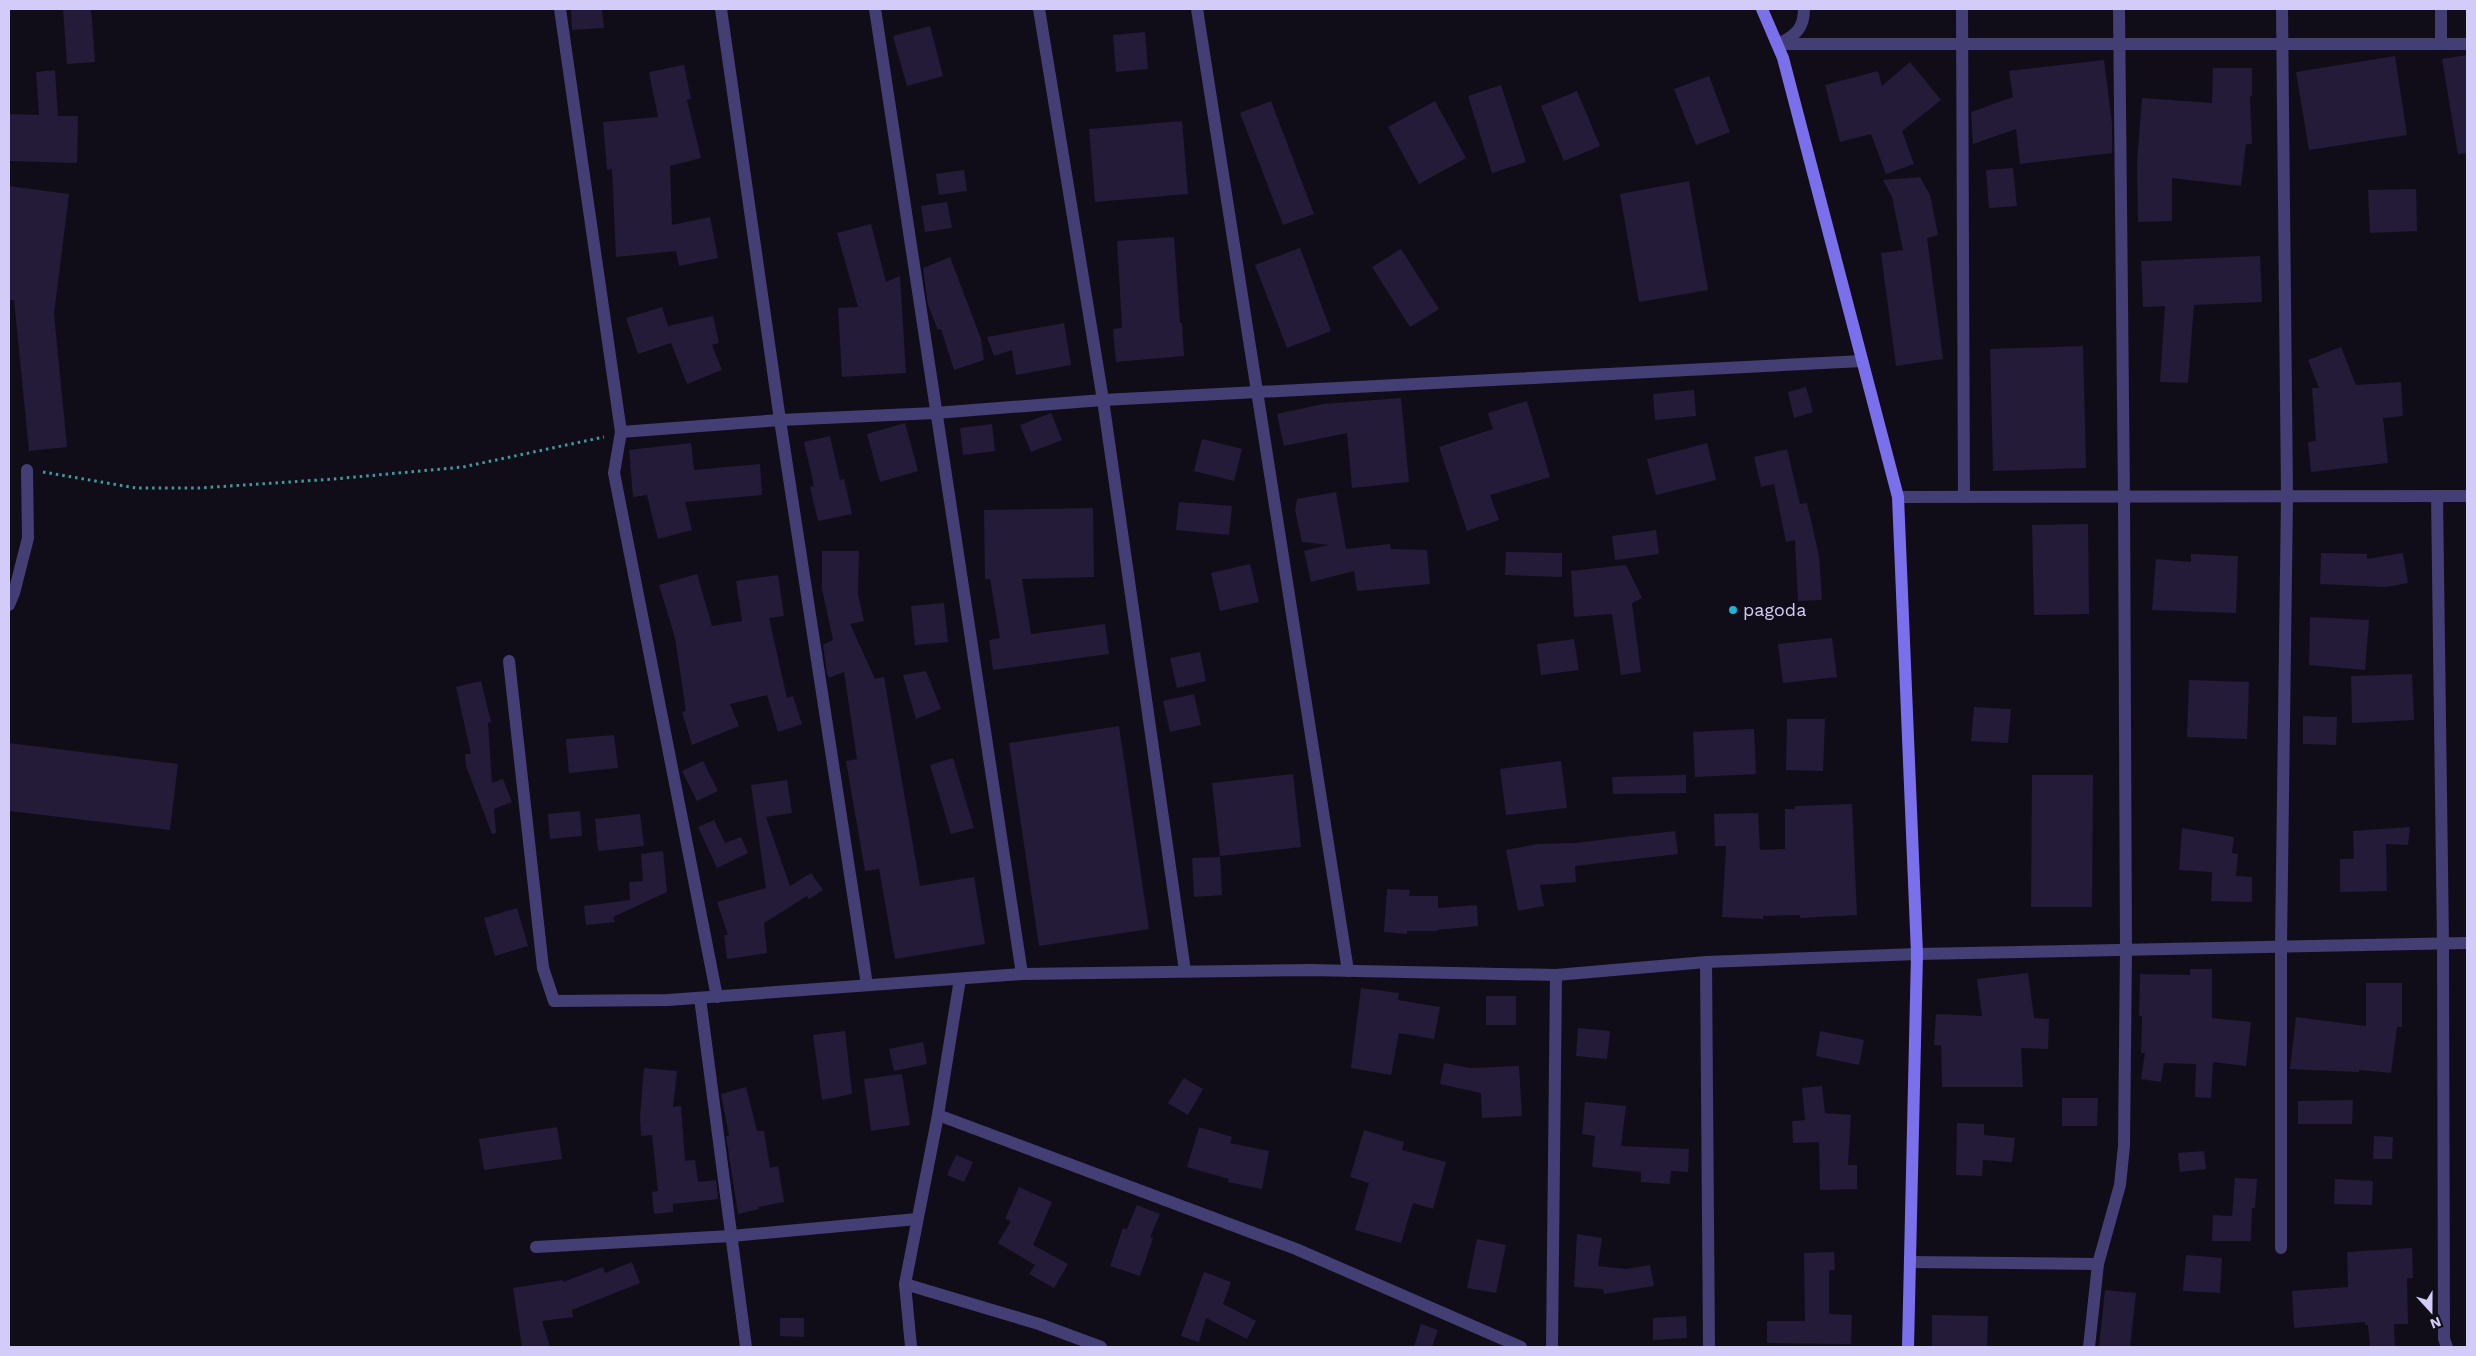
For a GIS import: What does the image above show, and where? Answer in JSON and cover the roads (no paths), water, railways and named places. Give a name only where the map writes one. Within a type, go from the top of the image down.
[{"type":"main road","points":[[1762,9],[1783,58],[1898,497],[1917,954],[1908,1347]]},
{"type":"street","points":[[560,9],[621,432],[617,448],[615,481],[717,997]]},
{"type":"street","points":[[721,9],[780,420],[867,985]]},
{"type":"street","points":[[875,9],[935,413],[1022,974]]},
{"type":"street","points":[[1038,9],[1103,400],[1186,971]]},
{"type":"street","points":[[1197,9],[1348,971]]},
{"type":"street","points":[[1777,44],[1797,34],[1804,20],[1804,9]]},
{"type":"street","points":[[1962,9],[1964,497]]},
{"type":"street","points":[[2089,1347],[2098,1264],[2120,1185],[2124,1146],[2126,950],[2119,9]]},
{"type":"street","points":[[2281,1248],[2281,947],[2287,496],[2282,9]]},
{"type":"street","points":[[2441,9],[2441,44]]},
{"type":"street","points":[[1777,44],[2467,44]]},
{"type":"street","points":[[621,432],[780,420],[935,413],[1103,400],[1862,361]]},
{"type":"street","points":[[9,605],[14,593],[28,538],[27,470]]},
{"type":"street","points":[[2436,496],[2443,943],[2444,1339],[2447,1347]]},
{"type":"street","points":[[1898,497],[2467,496]]},
{"type":"street","points":[[509,660],[543,968],[554,1001],[668,1000],[1022,974],[1348,971],[1556,975],[1706,962],[1917,954],[2467,943]]},
{"type":"street","points":[[1706,962],[1709,1347]]},
{"type":"street","points":[[1552,1347],[1556,975]]},
{"type":"street","points":[[910,1347],[905,1284],[938,1115],[960,978]]},
{"type":"street","points":[[700,998],[746,1347]]},
{"type":"street","points":[[938,1115],[1296,1250],[1521,1347]]},
{"type":"street","points":[[536,1247],[731,1236],[918,1220]]},
{"type":"street","points":[[1910,1262],[2098,1264]]},
{"type":"street","points":[[905,1284],[1039,1324],[1101,1347]]},
{"type":"place","name":"pagoda","points":[[1733,610]]}]
